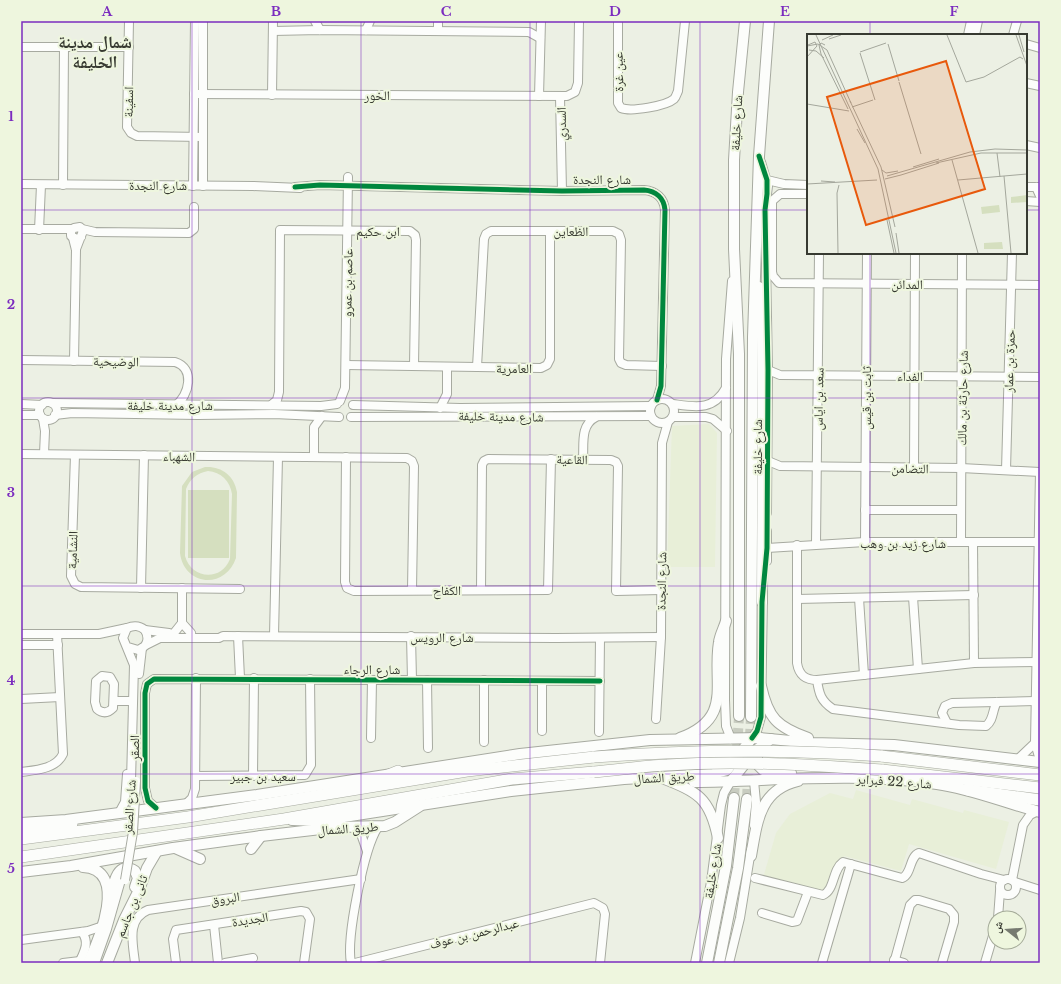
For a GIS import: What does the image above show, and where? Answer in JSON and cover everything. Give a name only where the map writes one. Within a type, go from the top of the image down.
[{"type":"highway","name":"شارع 22 فبراير","points":[[288,800],[467,771],[594,757],[720,750],[813,751],[881,756],[1040,775]]},
{"type":"highway","name":"شارع 22 فبراير","points":[[594,772],[667,765],[720,763],[804,764],[882,770],[1040,788]]},
{"type":"highway","points":[[21,839],[127,825],[288,800],[307,793],[385,778],[398,772]]},
{"type":"highway","name":"طريق الشمال","points":[[21,857],[284,819],[512,779],[594,772]]},
{"type":"highway","points":[[968,790],[1040,800]]},
{"type":"highway","points":[[21,830],[115,820],[127,825]]},
{"type":"main road","name":"شارع خليفة","points":[[738,716],[739,354],[734,249],[734,160],[738,92],[745,21]]},
{"type":"main road","name":"شارع خليفة","points":[[751,717],[751,414],[759,156],[769,21]]},
{"type":"main road","points":[[756,266],[762,301],[763,345],[762,602]]},
{"type":"main road","points":[[675,740],[698,729],[714,712],[717,701],[719,642],[726,621]]},
{"type":"main road","points":[[761,686],[769,712],[778,724],[791,732],[825,742]]},
{"type":"main road","points":[[21,823],[119,813],[257,795],[398,772],[579,746],[675,740],[752,738],[812,743]]},
{"type":"main road","name":"طريق الشمال","points":[[21,872],[71,866],[157,850],[261,836],[338,827],[378,827],[395,822],[421,805],[511,792],[658,777],[713,774],[727,770],[742,759],[752,738]]},
{"type":"main road","points":[[714,739],[727,747],[767,779]]},
{"type":"main road","points":[[713,774],[718,766],[720,755],[714,739]]},
{"type":"main road","points":[[731,739],[754,781]]},
{"type":"main road","points":[[731,781],[742,759],[771,739]]},
{"type":"main road","points":[[812,777],[763,770],[758,766],[756,760],[757,754],[764,748],[825,742],[894,745],[1040,761]]},
{"type":"main road","points":[[658,777],[695,793],[707,805],[714,822],[718,838]]},
{"type":"main road","name":"شارع 22 فبراير","points":[[672,782],[754,781],[812,777],[901,780],[968,790],[1039,811]]},
{"type":"main road","points":[[751,856],[760,814],[767,800],[773,793],[786,785],[795,782],[826,777]]},
{"type":"main road","name":"شارع خليفة","points":[[707,963],[726,866],[734,798]]},
{"type":"main road","name":"شارع خليفة","points":[[719,963],[738,868],[747,799]]},
{"type":"main road","points":[[284,819],[318,821],[421,805]]},
{"type":"main road","points":[[305,821],[317,826],[338,827]]},
{"type":"main road","points":[[251,849],[261,836]]},
{"type":"main road","points":[[173,848],[200,859]]},
{"type":"main road","name":"ثانى بن جاسم","points":[[107,963],[124,920],[139,890],[146,868],[157,850]]},
{"type":"main road","name":"ثانى بن جاسم","points":[[71,866],[90,867],[102,874],[105,883],[108,906],[103,926],[82,962]]},
{"type":"main road","points":[[108,906],[118,872],[126,867],[135,871],[138,878],[124,920]]},
{"type":"street","name":"اسفينة","points":[[129,21],[127,127],[131,133],[136,136],[203,137]]},
{"type":"street","points":[[193,186],[195,21]]},
{"type":"street","points":[[203,21],[203,186]]},
{"type":"street","points":[[272,95],[273,21]]},
{"type":"street","points":[[315,21],[320,30]]},
{"type":"street","points":[[366,30],[370,21]]},
{"type":"street","points":[[438,21],[438,31]]},
{"type":"street","name":"السدري","points":[[562,190],[560,96],[571,95],[577,88],[580,21]]},
{"type":"street","name":"عين غرة","points":[[618,21],[618,103],[621,108],[631,110],[668,103],[674,98],[678,91],[685,21]]},
{"type":"street","points":[[968,34],[971,21]]},
{"type":"street","points":[[976,34],[978,21]]},
{"type":"street","points":[[529,32],[541,22]]},
{"type":"street","points":[[539,96],[541,22]]},
{"type":"street","points":[[1013,34],[1017,23]]},
{"type":"street","points":[[1017,23],[1017,34]]},
{"type":"street","points":[[273,31],[366,30],[529,32],[540,38]]},
{"type":"street","points":[[1027,44],[1039,48]]},
{"type":"street","points":[[63,185],[64,46]]},
{"type":"street","points":[[21,48],[64,46],[128,47]]},
{"type":"street","points":[[1027,47],[1039,48]]},
{"type":"street","points":[[1027,82],[1040,86]]},
{"type":"street","name":"الخور","points":[[194,94],[560,96]]},
{"type":"street","points":[[1027,145],[1040,148]]},
{"type":"street","name":"شارع خليفة","points":[[752,738],[757,731],[761,717],[762,602],[767,548],[768,474],[765,210],[768,194],[767,180],[759,156]]},
{"type":"street","name":"عاصم بن عمرو","points":[[339,402],[345,388],[346,365],[348,177]]},
{"type":"street","points":[[767,180],[784,184],[807,185]]},
{"type":"street","name":"شارع النجدة","points":[[21,184],[295,187],[308,185],[336,187],[644,190],[656,193],[662,200],[666,210],[661,386],[654,403]]},
{"type":"street","points":[[768,194],[784,184]]},
{"type":"street","points":[[40,230],[41,185]]},
{"type":"street","points":[[1027,187],[1038,187],[1040,196]]},
{"type":"street","name":"المدائن","points":[[807,194],[780,194],[772,201],[772,272],[776,280],[783,284],[1040,285]]},
{"type":"street","points":[[1027,201],[1040,202]]},
{"type":"street","points":[[21,229],[60,230],[77,234],[95,232],[189,233],[194,229],[194,206]]},
{"type":"street","name":"ابن حكيم","points":[[279,392],[280,230],[410,231],[415,235],[414,366]]},
{"type":"street","name":"الظعاين","points":[[477,367],[484,239],[486,234],[491,231],[613,231],[618,234],[621,240],[619,359],[621,363],[626,366],[662,366]]},
{"type":"street","name":"العامرية","points":[[346,365],[541,368],[547,365],[550,358],[550,231]]},
{"type":"street","points":[[74,361],[77,234]]},
{"type":"street","name":"شارع خليفة","points":[[731,739],[727,729],[725,717],[727,432],[726,359],[734,249]]},
{"type":"street","name":"سعد بن اياس","points":[[816,544],[819,375],[819,254]]},
{"type":"street","name":"ثابت بن قيس","points":[[865,542],[867,254]]},
{"type":"street","points":[[914,468],[915,254]]},
{"type":"street","name":"شارع حارثة بن مالك","points":[[961,542],[962,254]]},
{"type":"street","name":"حمزة بن عمار","points":[[1006,470],[1012,254]]},
{"type":"street","name":"الوضيحية","points":[[21,360],[174,362],[183,365],[187,371],[187,390]]},
{"type":"street","points":[[440,408],[447,394],[446,367]]},
{"type":"street","name":"الفداء","points":[[768,370],[780,375],[1040,377]]},
{"type":"street","points":[[768,384],[780,375]]},
{"type":"street","name":"شارع النجدة","points":[[661,386],[670,402]]},
{"type":"street","points":[[726,387],[718,401],[708,406],[670,402],[654,403],[651,416],[657,422],[671,419],[706,417],[713,419],[727,432]]},
{"type":"street","name":"عاصم بن عمرو","points":[[345,388],[352,403]]},
{"type":"street","points":[[176,406],[181,402],[187,390],[198,406]]},
{"type":"street","points":[[271,405],[277,400],[279,392]]},
{"type":"street","points":[[279,392],[284,402],[289,405]]},
{"type":"street","points":[[447,394],[454,404],[460,408]]},
{"type":"street","points":[[345,400],[352,403],[354,411],[351,417],[346,419],[339,417],[335,411],[339,402],[345,400]]},
{"type":"street","points":[[44,454],[45,431],[39,409],[46,402],[52,403],[56,410],[45,431]]},
{"type":"street","name":"شارع مدينة خليفة","points":[[52,403],[176,406],[321,406],[339,402]]},
{"type":"street","points":[[670,402],[675,412],[671,419]]},
{"type":"street","name":"شارع مدينة خليفة","points":[[352,403],[460,408],[654,403]]},
{"type":"street","points":[[21,404],[42,405]]},
{"type":"street","name":"شارع مدينة خليفة","points":[[54,416],[72,413],[339,417]]},
{"type":"street","points":[[21,414],[41,417],[49,420],[54,416]]},
{"type":"street","name":"شارع مدينة خليفة","points":[[351,417],[435,415],[573,417],[651,416]]},
{"type":"street","points":[[305,416],[314,432]]},
{"type":"street","points":[[314,457],[314,432],[316,423],[322,416]]},
{"type":"street","points":[[573,417],[578,419],[585,429]]},
{"type":"street","points":[[584,459],[585,429],[591,420],[596,417]]},
{"type":"street","name":"شارع النجدة","points":[[662,443],[671,419]]},
{"type":"street","name":"شارع النجدة","points":[[656,719],[660,637],[662,443],[657,422]]},
{"type":"street","name":"الشهباء","points":[[21,454],[408,458],[412,460],[414,466],[412,590]]},
{"type":"street","name":"النشامية","points":[[75,455],[71,576],[75,584],[81,587],[240,589]]},
{"type":"street","points":[[141,588],[144,455]]},
{"type":"street","points":[[274,636],[278,457]]},
{"type":"street","name":"الكفاح","points":[[346,457],[345,582],[347,588],[354,591],[548,590],[551,459]]},
{"type":"street","name":"القاعية","points":[[481,590],[482,465],[484,461],[488,459],[584,459],[611,460],[616,462],[618,466],[616,591],[661,590]]},
{"type":"street","name":"التضامن","points":[[768,461],[780,466],[961,468],[1040,472]]},
{"type":"street","points":[[768,474],[773,469],[780,466]]},
{"type":"street","points":[[1040,472],[1038,633],[1035,701],[1038,727],[1035,744],[1040,761]]},
{"type":"street","points":[[865,510],[961,510]]},
{"type":"street","name":"شارع زيد بن وهب","points":[[767,548],[865,542],[973,542],[1039,539]]},
{"type":"street","points":[[973,542],[974,664]]},
{"type":"street","points":[[797,545],[797,663],[798,670],[804,677],[810,680],[974,664],[1036,662]]},
{"type":"street","points":[[174,633],[182,623],[182,588]]},
{"type":"street","points":[[797,599],[974,595]]},
{"type":"street","points":[[914,597],[918,669]]},
{"type":"street","points":[[859,598],[864,675]]},
{"type":"street","points":[[182,623],[191,633]]},
{"type":"street","points":[[21,634],[99,634],[136,626],[145,630],[161,633],[220,633],[222,636]]},
{"type":"street","points":[[126,645],[124,633],[127,628]]},
{"type":"street","points":[[144,646],[148,640],[145,630]]},
{"type":"street","points":[[21,772],[52,766],[59,761],[63,754],[57,634]]},
{"type":"street","points":[[99,634],[126,645],[132,650],[160,638],[219,638],[222,636]]},
{"type":"street","name":"شارع الرويس","points":[[222,636],[660,637]]},
{"type":"street","points":[[238,636],[240,678]]},
{"type":"street","points":[[411,636],[412,680]]},
{"type":"street","points":[[599,732],[600,638]]},
{"type":"street","points":[[21,645],[58,645]]},
{"type":"street","name":"شارع الصقر","points":[[100,963],[112,930],[133,832],[134,665],[126,645]]},
{"type":"street","name":"شارع الصقر","points":[[134,781],[139,665],[144,646]]},
{"type":"street","name":"الصقر","points":[[119,813],[124,806],[127,794],[129,676],[134,665]]},
{"type":"street","points":[[186,804],[192,798],[196,778],[196,678]]},
{"type":"street","name":"شارع الرجاء","points":[[147,684],[154,679],[196,678],[600,681]]},
{"type":"street","points":[[253,776],[254,678]]},
{"type":"street","name":"سعيد بن جبير","points":[[196,778],[302,776],[308,772],[311,765],[310,679]]},
{"type":"street","points":[[371,738],[372,680]]},
{"type":"street","points":[[427,680],[428,748]]},
{"type":"street","points":[[484,680],[484,742]]},
{"type":"street","points":[[817,680],[821,698],[825,704],[833,709],[947,724],[979,727],[986,726],[992,721],[997,702]]},
{"type":"street","points":[[542,681],[542,731]]},
{"type":"street","name":"الصقر","points":[[145,796],[145,707],[147,684]]},
{"type":"street","points":[[21,699],[60,697]]},
{"type":"street","points":[[114,701],[129,700]]},
{"type":"street","points":[[947,724],[942,713],[949,704],[1035,701]]},
{"type":"street","points":[[1018,759],[1035,744]]},
{"type":"street","name":"شارع خليفة","points":[[695,963],[708,902],[718,838],[722,797],[731,781]]},
{"type":"street","points":[[729,963],[740,918],[751,856],[756,802],[754,781]]},
{"type":"street","points":[[127,794],[129,798],[138,801],[145,796],[156,808]]},
{"type":"street","points":[[1002,910],[1016,890],[1010,881],[1024,821],[1030,814],[1039,811]]},
{"type":"street","points":[[352,827],[362,834],[368,851]]},
{"type":"street","points":[[351,963],[350,944],[362,879],[368,851],[378,827]]},
{"type":"street","points":[[755,878],[823,895],[826,893],[839,865],[843,862],[902,878],[907,875],[914,856],[919,853],[981,874],[1010,881],[1037,890]]},
{"type":"street","points":[[822,963],[851,864]]},
{"type":"street","points":[[981,874],[1005,895],[1037,890]]},
{"type":"street","name":"البروق","points":[[134,963],[133,926],[138,916],[148,910],[362,879]]},
{"type":"street","name":"شارع الصقر","points":[[95,963],[123,880]]},
{"type":"street","points":[[999,910],[1001,883],[1010,881]]},
{"type":"street","points":[[762,913],[792,922],[797,921],[808,892]]},
{"type":"street","points":[[904,963],[894,962],[910,905],[916,900],[949,909],[954,915],[954,922],[942,963]]},
{"type":"street","name":"عبدالرحمن بن عوف","points":[[355,963],[594,903],[603,908],[605,914],[600,963]]},
{"type":"street","name":"الجديدة","points":[[176,963],[173,939],[176,930],[306,912],[310,919],[304,963]]},
{"type":"street","points":[[214,925],[218,963]]},
{"type":"street","points":[[21,940],[82,932],[103,926]]},
{"type":"street","points":[[63,963],[82,962],[87,939],[82,932]]},
{"type":"street","points":[[985,963],[989,950]]},
{"type":"street","points":[[225,963],[254,958]]},
{"type":"shaded area","points":[[709,424],[717,433],[715,567],[667,567],[672,426]]},
{"type":"shaded area","points":[[205,467],[221,470],[230,476],[237,492],[236,558],[231,568],[223,575],[215,579],[205,580],[197,578],[189,572],[183,564],[180,553],[182,486],[192,472]],"holes":[[[208,471],[221,475],[227,481],[232,494],[230,559],[226,566],[220,571],[206,575],[193,569],[188,564],[185,556],[186,489],[192,479],[197,475]]]},
{"type":"shaded area","points":[[188,490],[229,490],[229,558],[188,558]]},
{"type":"shaded area","points":[[856,790],[910,805],[912,799],[963,813],[964,810],[1009,822],[996,869],[909,844],[901,871],[844,856],[831,897],[763,878],[776,833],[790,814],[830,793],[853,799]]},
{"type":"tunnel","points":[[734,798],[739,716]]},
{"type":"tunnel","points":[[747,799],[751,717]]},
{"type":"cycle path","points":[[752,738],[757,731],[761,717],[762,602],[767,548],[768,370],[765,210],[767,180],[759,156]]},
{"type":"cycle path","points":[[295,187],[320,185],[562,191],[644,190],[656,194],[663,202],[665,210],[661,386],[657,400]]},
{"type":"cycle path","points":[[156,808],[148,801],[145,788],[145,693],[147,684],[154,679],[600,681]]},
{"type":"district","name":"شمال مدينة الخليفة","points":[[95,52]]}]
